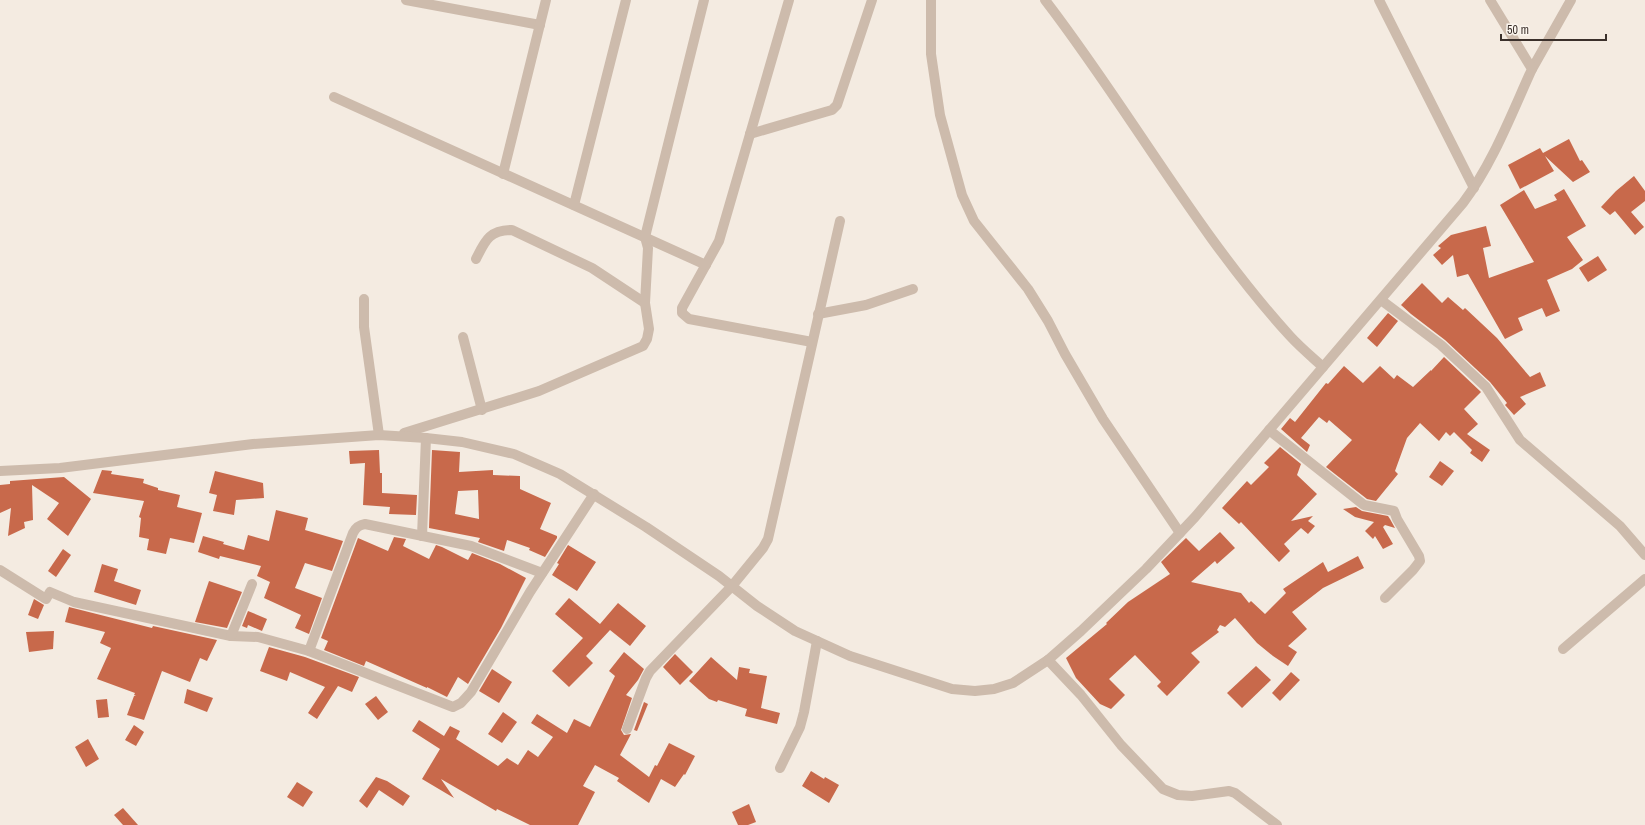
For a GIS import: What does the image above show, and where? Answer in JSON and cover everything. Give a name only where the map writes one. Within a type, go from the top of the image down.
[{"type":"street","points":[[406,0],[540,25]]},
{"type":"street","points":[[503,174],[546,0]]},
{"type":"street","points":[[574,205],[626,0]]},
{"type":"street","points":[[396,436],[539,391],[643,346],[647,339],[649,329],[644,303],[648,248],[645,237],[704,0]]},
{"type":"street","points":[[789,0],[719,242],[682,308],[682,313],[689,319],[812,342]]},
{"type":"street","points":[[750,134],[832,110],[838,105],[872,0]]},
{"type":"street","points":[[931,0],[931,54],[940,115],[962,195],[974,221],[1028,289],[1048,320],[1065,354],[1102,419],[1180,533]]},
{"type":"street","points":[[1044,0],[1080,46],[1234,270],[1290,337],[1323,367]]},
{"type":"street","points":[[1379,0],[1474,188]]},
{"type":"street","points":[[1490,0],[1532,69]]},
{"type":"street","points":[[0,471],[60,468],[253,444],[379,435],[462,442],[514,454],[560,474],[594,494],[719,576],[757,606],[795,631],[850,656],[952,690],[994,689],[1013,683],[1048,660],[1081,631],[1146,569],[1180,533],[1381,300],[1474,188],[1485,172],[1532,69],[1571,0]]},
{"type":"street","points":[[334,97],[706,265]]},
{"type":"street","points":[[627,729],[646,678],[650,672],[732,586],[763,548],[771,530],[818,314],[840,221]]},
{"type":"street","points":[[476,259],[486,240],[494,232],[512,230],[592,268],[644,303]]},
{"type":"street","points":[[818,314],[866,305],[913,289]]},
{"type":"street","points":[[364,299],[364,327],[379,435]]},
{"type":"street","points":[[1381,300],[1441,344],[1486,387],[1520,440],[1620,526],[1645,555]]},
{"type":"street","points":[[463,337],[482,410]]},
{"type":"street","points":[[1269,430],[1364,505],[1394,511],[1397,519],[1419,556],[1420,561],[1385,598]]},
{"type":"street","points":[[422,536],[426,438]]},
{"type":"street","points":[[0,570],[46,599],[50,592],[74,602],[231,636],[258,637],[309,651],[453,707],[461,703],[471,692],[542,573],[594,494]]},
{"type":"street","points":[[309,651],[356,528],[365,524],[471,546],[542,573]]},
{"type":"street","points":[[1563,649],[1645,579]]},
{"type":"street","points":[[231,636],[252,584]]},
{"type":"street","points":[[780,768],[800,727],[817,641]]},
{"type":"street","points":[[1048,660],[1081,695],[1121,745],[1164,789],[1178,795],[1192,796],[1229,791],[1235,793],[1277,825]]},
{"type":"building","points":[[1569,139],[1580,161],[1582,160],[1590,172],[1573,182],[1545,156],[1554,171],[1520,189],[1508,165],[1540,148],[1543,153]]},
{"type":"building","points":[[1634,176],[1645,191],[1645,201],[1631,212],[1644,227],[1635,235],[1615,211],[1610,215],[1601,207],[1616,191]]},
{"type":"building","points":[[1564,189],[1586,226],[1567,237],[1583,260],[1572,269],[1547,280],[1560,311],[1546,317],[1542,308],[1518,318],[1523,330],[1505,339],[1468,274],[1457,277],[1453,255],[1442,265],[1433,255],[1441,248],[1438,246],[1451,235],[1486,226],[1491,246],[1483,248],[1489,278],[1534,262],[1500,205],[1524,190],[1535,209],[1557,200],[1554,195]]},
{"type":"building","points":[[1598,256],[1607,270],[1588,282],[1579,268]]},
{"type":"building","points":[[1422,283],[1442,303],[1448,297],[1463,310],[1465,308],[1497,338],[1530,377],[1540,372],[1546,386],[1520,397],[1526,404],[1514,415],[1505,405],[1507,403],[1490,382],[1445,340],[1401,305]]},
{"type":"building","points":[[1388,313],[1398,321],[1377,347],[1367,338]]},
{"type":"building","points":[[1444,357],[1481,392],[1464,409],[1478,424],[1467,434],[1490,450],[1482,462],[1470,453],[1472,450],[1454,432],[1450,436],[1446,432],[1439,441],[1420,423],[1407,438],[1395,471],[1398,474],[1376,501],[1367,499],[1326,467],[1352,440],[1329,420],[1327,423],[1319,417],[1301,438],[1310,445],[1307,452],[1281,429],[1290,418],[1295,422],[1326,383],[1328,384],[1344,366],[1363,383],[1380,366],[1394,379],[1397,375],[1413,387]]},
{"type":"building","points":[[1280,447],[1301,464],[1297,475],[1317,494],[1291,521],[1313,516],[1308,521],[1315,526],[1308,534],[1301,528],[1284,544],[1290,551],[1279,562],[1241,522],[1239,524],[1222,508],[1247,481],[1251,485],[1269,467],[1264,463]]},
{"type":"building","points":[[379,450],[380,473],[382,473],[382,493],[417,495],[416,515],[389,514],[390,507],[363,505],[365,463],[350,464],[349,451]]},
{"type":"building","points":[[432,450],[460,452],[459,472],[493,470],[493,475],[520,476],[520,489],[551,503],[540,529],[557,536],[557,538],[545,557],[529,550],[530,548],[507,540],[504,551],[478,542],[480,538],[429,528]],"holes":[[[478,490],[479,519],[455,514],[458,491]]]},
{"type":"building","points":[[1440,461],[1454,471],[1442,486],[1429,477]]},
{"type":"building","points":[[102,470],[112,471],[111,474],[144,479],[143,483],[158,488],[158,490],[180,495],[177,507],[202,513],[194,543],[170,538],[166,554],[147,550],[149,539],[139,537],[141,518],[139,517],[144,501],[93,493]]},
{"type":"building","points":[[215,471],[263,483],[264,498],[236,500],[234,515],[213,511],[217,495],[209,493]]},
{"type":"building","points":[[64,477],[91,499],[68,536],[47,519],[59,503],[32,485],[33,520],[24,522],[25,528],[8,536],[11,508],[0,513],[0,485],[10,484],[10,481]]},
{"type":"building","points":[[1356,507],[1362,511],[1388,516],[1395,528],[1385,525],[1383,527],[1393,544],[1383,549],[1375,536],[1373,539],[1365,531],[1374,522],[1355,517],[1343,509]]},
{"type":"building","points":[[276,510],[308,518],[305,530],[343,541],[332,571],[305,563],[295,588],[322,598],[309,634],[295,628],[301,615],[264,598],[270,582],[257,576],[261,566],[220,556],[219,559],[198,552],[203,536],[244,550],[248,535],[269,541]]},
{"type":"building","points":[[1220,532],[1235,548],[1217,564],[1215,561],[1191,582],[1241,593],[1249,603],[1251,601],[1265,614],[1286,593],[1283,589],[1323,562],[1328,572],[1358,556],[1364,568],[1323,588],[1292,612],[1307,629],[1288,646],[1297,652],[1288,666],[1257,643],[1235,618],[1225,627],[1220,625],[1217,630],[1219,632],[1191,653],[1200,662],[1167,696],[1157,686],[1161,682],[1135,655],[1109,679],[1125,695],[1111,709],[1100,704],[1076,678],[1066,658],[1107,624],[1106,623],[1128,602],[1170,574],[1161,562],[1186,538],[1199,551]]},
{"type":"building","points":[[394,537],[406,539],[403,546],[429,559],[436,545],[468,560],[472,553],[500,564],[526,578],[501,628],[468,684],[458,677],[447,697],[366,661],[364,666],[324,650],[328,641],[321,638],[358,538],[388,551]]},
{"type":"building","points":[[568,545],[596,562],[577,591],[552,575],[559,564],[557,563]]},
{"type":"building","points":[[63,549],[71,555],[56,577],[48,571]]},
{"type":"building","points":[[102,564],[118,569],[114,581],[141,590],[136,605],[94,592]]},
{"type":"building","points":[[209,581],[242,592],[227,628],[195,622]]},
{"type":"building","points":[[569,598],[600,624],[618,603],[646,626],[630,646],[610,630],[586,656],[593,663],[569,687],[552,671],[583,638],[555,614]]},
{"type":"building","points":[[34,599],[44,605],[38,619],[28,615]]},
{"type":"building","points":[[69,607],[152,628],[153,626],[217,640],[207,661],[200,658],[190,682],[162,671],[144,720],[127,715],[134,696],[136,696],[134,695],[135,693],[97,679],[111,648],[100,643],[105,632],[65,622]]},
{"type":"building","points":[[248,611],[267,619],[262,631],[248,625],[247,628],[242,626]]},
{"type":"building","points":[[54,631],[53,649],[29,652],[26,632]]},
{"type":"building","points":[[269,647],[305,657],[359,677],[352,692],[338,686],[317,719],[308,713],[325,687],[290,672],[287,681],[260,671]]},
{"type":"building","points":[[624,652],[644,669],[638,680],[626,695],[632,698],[621,730],[624,735],[631,734],[620,755],[649,777],[655,765],[657,766],[669,743],[695,756],[685,775],[684,774],[675,787],[661,779],[649,803],[617,781],[619,778],[595,765],[583,786],[595,792],[578,825],[530,825],[497,809],[496,811],[441,779],[454,798],[422,779],[440,749],[412,731],[419,720],[444,736],[450,726],[460,731],[456,739],[498,766],[507,758],[518,765],[528,750],[538,757],[553,737],[531,723],[537,714],[567,733],[574,719],[590,727],[615,676],[609,671]]},
{"type":"building","points":[[675,654],[693,672],[680,685],[663,667]]},
{"type":"building","points":[[711,657],[737,680],[739,667],[750,669],[749,673],[767,676],[761,708],[780,713],[777,724],[745,716],[747,709],[718,700],[717,702],[709,699],[689,681]]},
{"type":"building","points":[[1256,666],[1271,680],[1242,708],[1227,693]]},
{"type":"building","points":[[492,669],[512,682],[499,703],[479,691]]},
{"type":"building","points":[[1291,672],[1300,680],[1280,701],[1272,693]]},
{"type":"building","points":[[187,689],[213,698],[207,712],[184,703]]},
{"type":"building","points":[[376,696],[388,712],[378,720],[365,704]]},
{"type":"building","points":[[107,699],[109,717],[98,718],[96,700]]},
{"type":"building","points":[[644,702],[648,704],[637,731],[634,730]]},
{"type":"building","points":[[503,712],[517,722],[502,743],[488,734]]},
{"type":"building","points":[[134,725],[144,732],[136,746],[125,740]]},
{"type":"building","points":[[88,739],[99,759],[86,767],[75,747]]},
{"type":"building","points":[[811,771],[824,779],[825,777],[839,785],[829,803],[802,786]]},
{"type":"building","points":[[376,777],[387,781],[410,796],[403,806],[379,790],[367,808],[359,801]]},
{"type":"building","points":[[297,782],[313,792],[303,807],[287,797]]},
{"type":"building","points":[[749,804],[756,822],[748,825],[738,825],[732,812]]},
{"type":"building","points":[[123,808],[138,825],[123,825],[114,815]]}]
